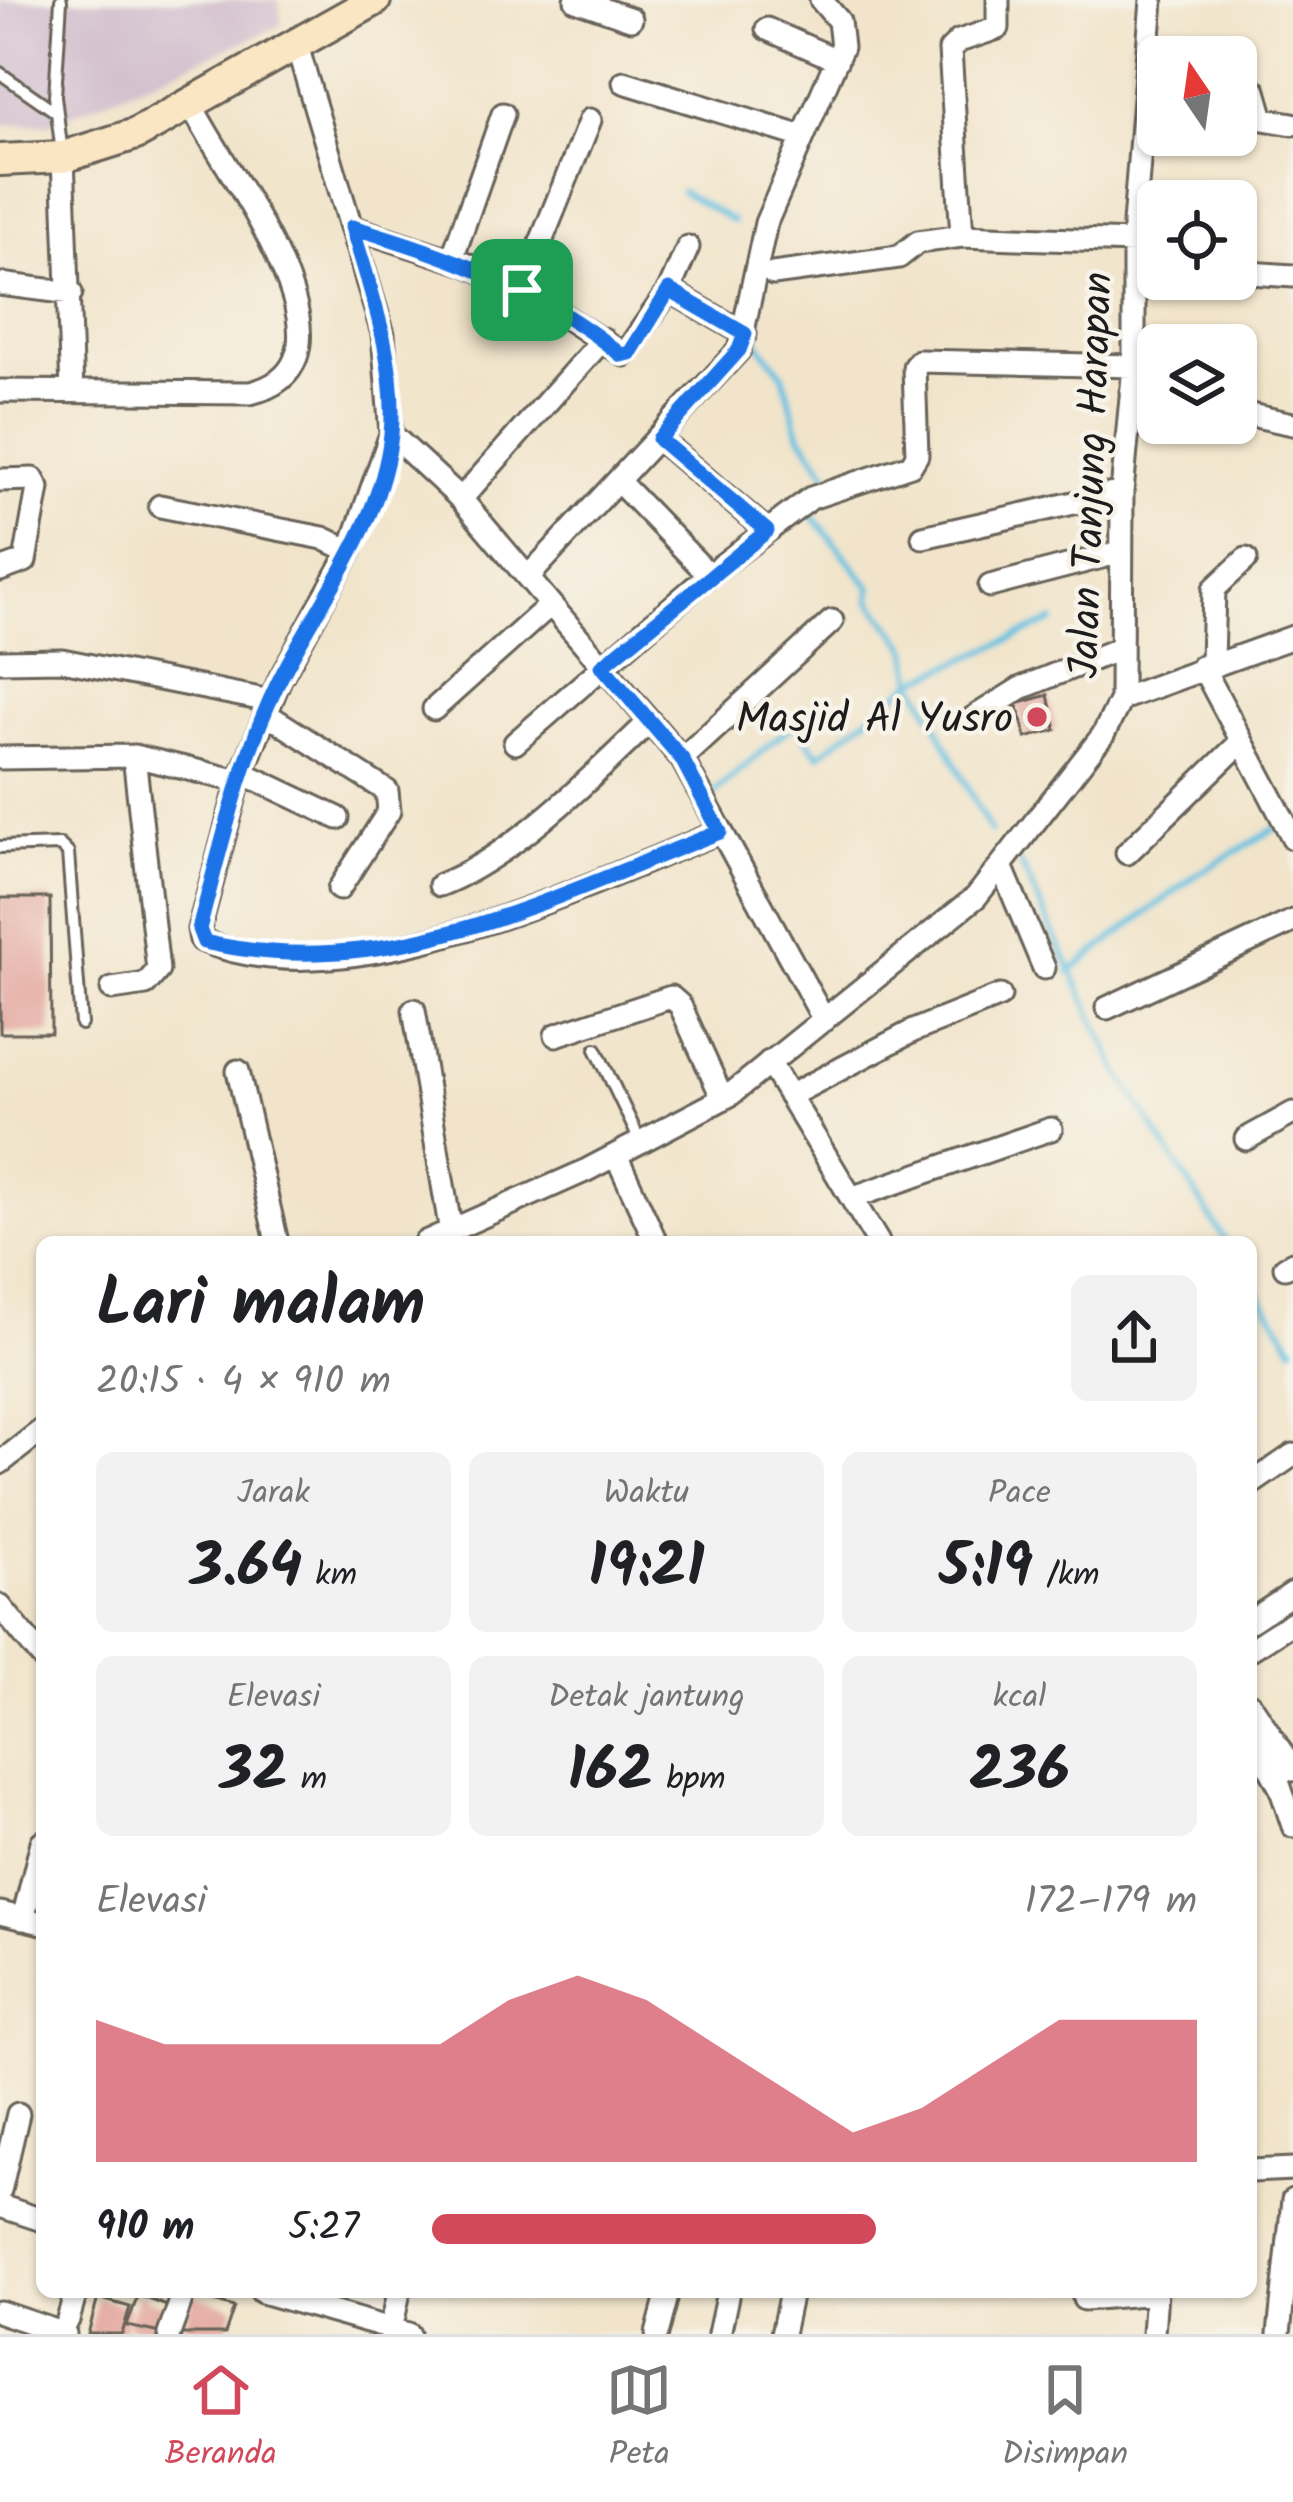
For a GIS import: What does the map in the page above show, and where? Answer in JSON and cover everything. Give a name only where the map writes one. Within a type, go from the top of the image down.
[{"type":"street","points":[[0,160],[63,157],[136,134],[375,0]]},
{"type":"street","points":[[576,0],[631,19]]},
{"type":"street","points":[[528,577],[739,350],[762,236],[843,33],[821,0]]},
{"type":"street","points":[[962,236],[950,50],[959,41],[998,28],[998,0]]},
{"type":"street","name":"Jalan Tanjung Harapan","points":[[1152,0],[1155,36]]},
{"type":"street","points":[[767,29],[836,60]]},
{"type":"street","points":[[297,46],[383,334],[391,434],[373,500],[268,707],[241,777],[199,938],[260,955],[374,953],[443,937],[720,832]]},
{"type":"street","points":[[624,82],[803,136]]},
{"type":"street","points":[[1257,99],[1263,119],[1293,124]]},
{"type":"street","points":[[0,392],[250,393],[280,382],[297,356],[299,313],[291,282],[192,106]]},
{"type":"street","points":[[452,259],[503,114]]},
{"type":"street","points":[[522,290],[590,120]]},
{"type":"street","name":"Jalan Tanjung Harapan","points":[[442,1236],[723,1099],[967,905],[1002,868],[1094,749],[1121,699],[1122,492],[1134,366],[1134,242],[1144,156]]},
{"type":"street","points":[[63,157],[72,392]]},
{"type":"street","points":[[352,227],[452,259],[522,290],[621,355],[630,353],[669,290],[688,248]]},
{"type":"street","points":[[773,274],[899,256],[918,242],[962,236],[1134,242]]},
{"type":"street","points":[[1257,273],[1293,276]]},
{"type":"street","points":[[0,284],[71,293]]},
{"type":"street","points":[[669,290],[745,334]]},
{"type":"street","points":[[461,499],[602,339]]},
{"type":"street","points":[[515,743],[709,575],[767,531],[829,491],[900,471],[915,460],[914,367],[919,361],[1134,366]]},
{"type":"street","points":[[1131,392],[1137,392]]},
{"type":"street","points":[[1257,416],[1293,424]]},
{"type":"street","points":[[391,434],[461,499],[682,759],[824,1020]]},
{"type":"street","points":[[659,439],[767,531]]},
{"type":"street","points":[[0,480],[33,479],[38,488],[26,561],[0,570]]},
{"type":"street","points":[[618,481],[709,575]]},
{"type":"street","points":[[923,537],[1122,492]]},
{"type":"street","points":[[160,506],[322,538],[350,551]]},
{"type":"street","points":[[989,586],[1121,552]]},
{"type":"street","points":[[1246,559],[1214,589],[1207,664],[1241,742],[1293,838]]},
{"type":"street","points":[[434,709],[550,605]]},
{"type":"street","points":[[682,759],[832,621]]},
{"type":"street","points":[[1121,699],[1207,664],[1293,637]]},
{"type":"street","points":[[973,718],[1021,688],[1121,648]]},
{"type":"street","points":[[0,661],[62,660],[268,707],[387,791],[389,812],[339,889]]},
{"type":"street","points":[[440,885],[465,875],[547,812],[648,723]]},
{"type":"street","points":[[1126,853],[1241,742]]},
{"type":"street","points":[[112,989],[146,984],[158,970],[134,756]]},
{"type":"street","points":[[0,758],[134,756],[241,777],[338,818]]},
{"type":"street","points":[[1002,868],[1044,968]]},
{"type":"street","points":[[1107,1008],[1293,921]]},
{"type":"street","points":[[789,1096],[913,1031],[1000,996]]},
{"type":"street","points":[[556,1035],[670,998],[680,1005],[723,1099]]},
{"type":"street","points":[[414,1010],[451,1233]]},
{"type":"street","points":[[769,1062],[875,1236]]},
{"type":"street","points":[[238,1071],[276,1236]]},
{"type":"street","points":[[1246,1138],[1293,1113]]},
{"type":"street","points":[[854,1197],[1052,1129]]},
{"type":"street","points":[[616,1155],[653,1236]]},
{"type":"street","points":[[0,1463],[36,1435]]},
{"type":"street","points":[[1257,1480],[1293,1455]]},
{"type":"street","points":[[1257,1617],[1293,1593]]},
{"type":"street","points":[[4,1617],[36,1651]]},
{"type":"street","points":[[1257,1645],[1290,1630]]},
{"type":"street","points":[[1257,1714],[1293,1771]]},
{"type":"street","points":[[1257,1746],[1293,1824]]},
{"type":"street","points":[[0,1913],[32,1922],[36,1890]]},
{"type":"street","points":[[0,2191],[18,2114]]},
{"type":"street","points":[[1257,2171],[1293,2169]]},
{"type":"street","points":[[1279,2334],[1293,2200]]},
{"type":"street","points":[[0,2206],[36,2218]]},
{"type":"street","points":[[0,2312],[66,2327],[74,2298]]},
{"type":"street","points":[[169,2334],[182,2298]]},
{"type":"street","points":[[281,2298],[400,2332],[398,2298]]},
{"type":"street","points":[[345,2318],[347,2298]]},
{"type":"street","points":[[657,2334],[666,2298]]},
{"type":"street","points":[[718,2334],[727,2298]]},
{"type":"street","points":[[782,2334],[790,2298]]},
{"type":"street","points":[[1084,2299],[1094,2298]]},
{"type":"street","points":[[1153,2334],[1156,2298]]},
{"type":"lane","points":[[61,0],[56,112],[63,157]]},
{"type":"lane","points":[[0,73],[56,112]]},
{"type":"lane","points":[[0,847],[60,844],[68,853],[81,1024]]},
{"type":"lane","points":[[596,1049],[641,1143]]},
{"type":"shaded area","points":[[0,0],[279,0],[281,25],[50,124],[0,125]]},
{"type":"building","name":"Masjid Al Yusro","points":[[1048,695],[1056,730],[1026,738],[1017,704]]},
{"type":"building","points":[[0,898],[50,898],[51,1033],[0,1033]]},
{"type":"building","points":[[98,2298],[130,2307],[122,2334],[88,2334]]},
{"type":"building","points":[[137,2298],[175,2309],[165,2334],[127,2326]]},
{"type":"building","points":[[193,2298],[234,2307],[225,2334],[181,2334]]},
{"type":"waterway","points":[[682,192],[733,221]]},
{"type":"waterway","points":[[764,281],[756,340],[783,375],[799,433],[835,485]]},
{"type":"waterway","points":[[807,509],[871,588],[870,600],[908,648],[914,681],[990,831]]},
{"type":"waterway","points":[[711,795],[794,724],[819,755],[914,681],[1053,621]]},
{"type":"waterway","points":[[1069,972],[1196,875],[1276,828]]},
{"type":"waterway","points":[[1021,864],[1120,1074],[1222,1236]]},
{"type":"waterway","points":[[1257,1290],[1293,1346]]},
{"type":"place","name":"Masjid Al Yusro","points":[[1037,717]]},
{"type":"route","points":[[352,227],[464,263],[522,290],[621,355],[630,353],[669,290],[745,334],[739,350],[659,439],[767,531],[602,666],[682,759],[720,832],[443,937],[374,953],[260,955],[204,942],[199,929],[238,781],[280,679],[373,500],[391,434],[383,334],[352,227]]}]
